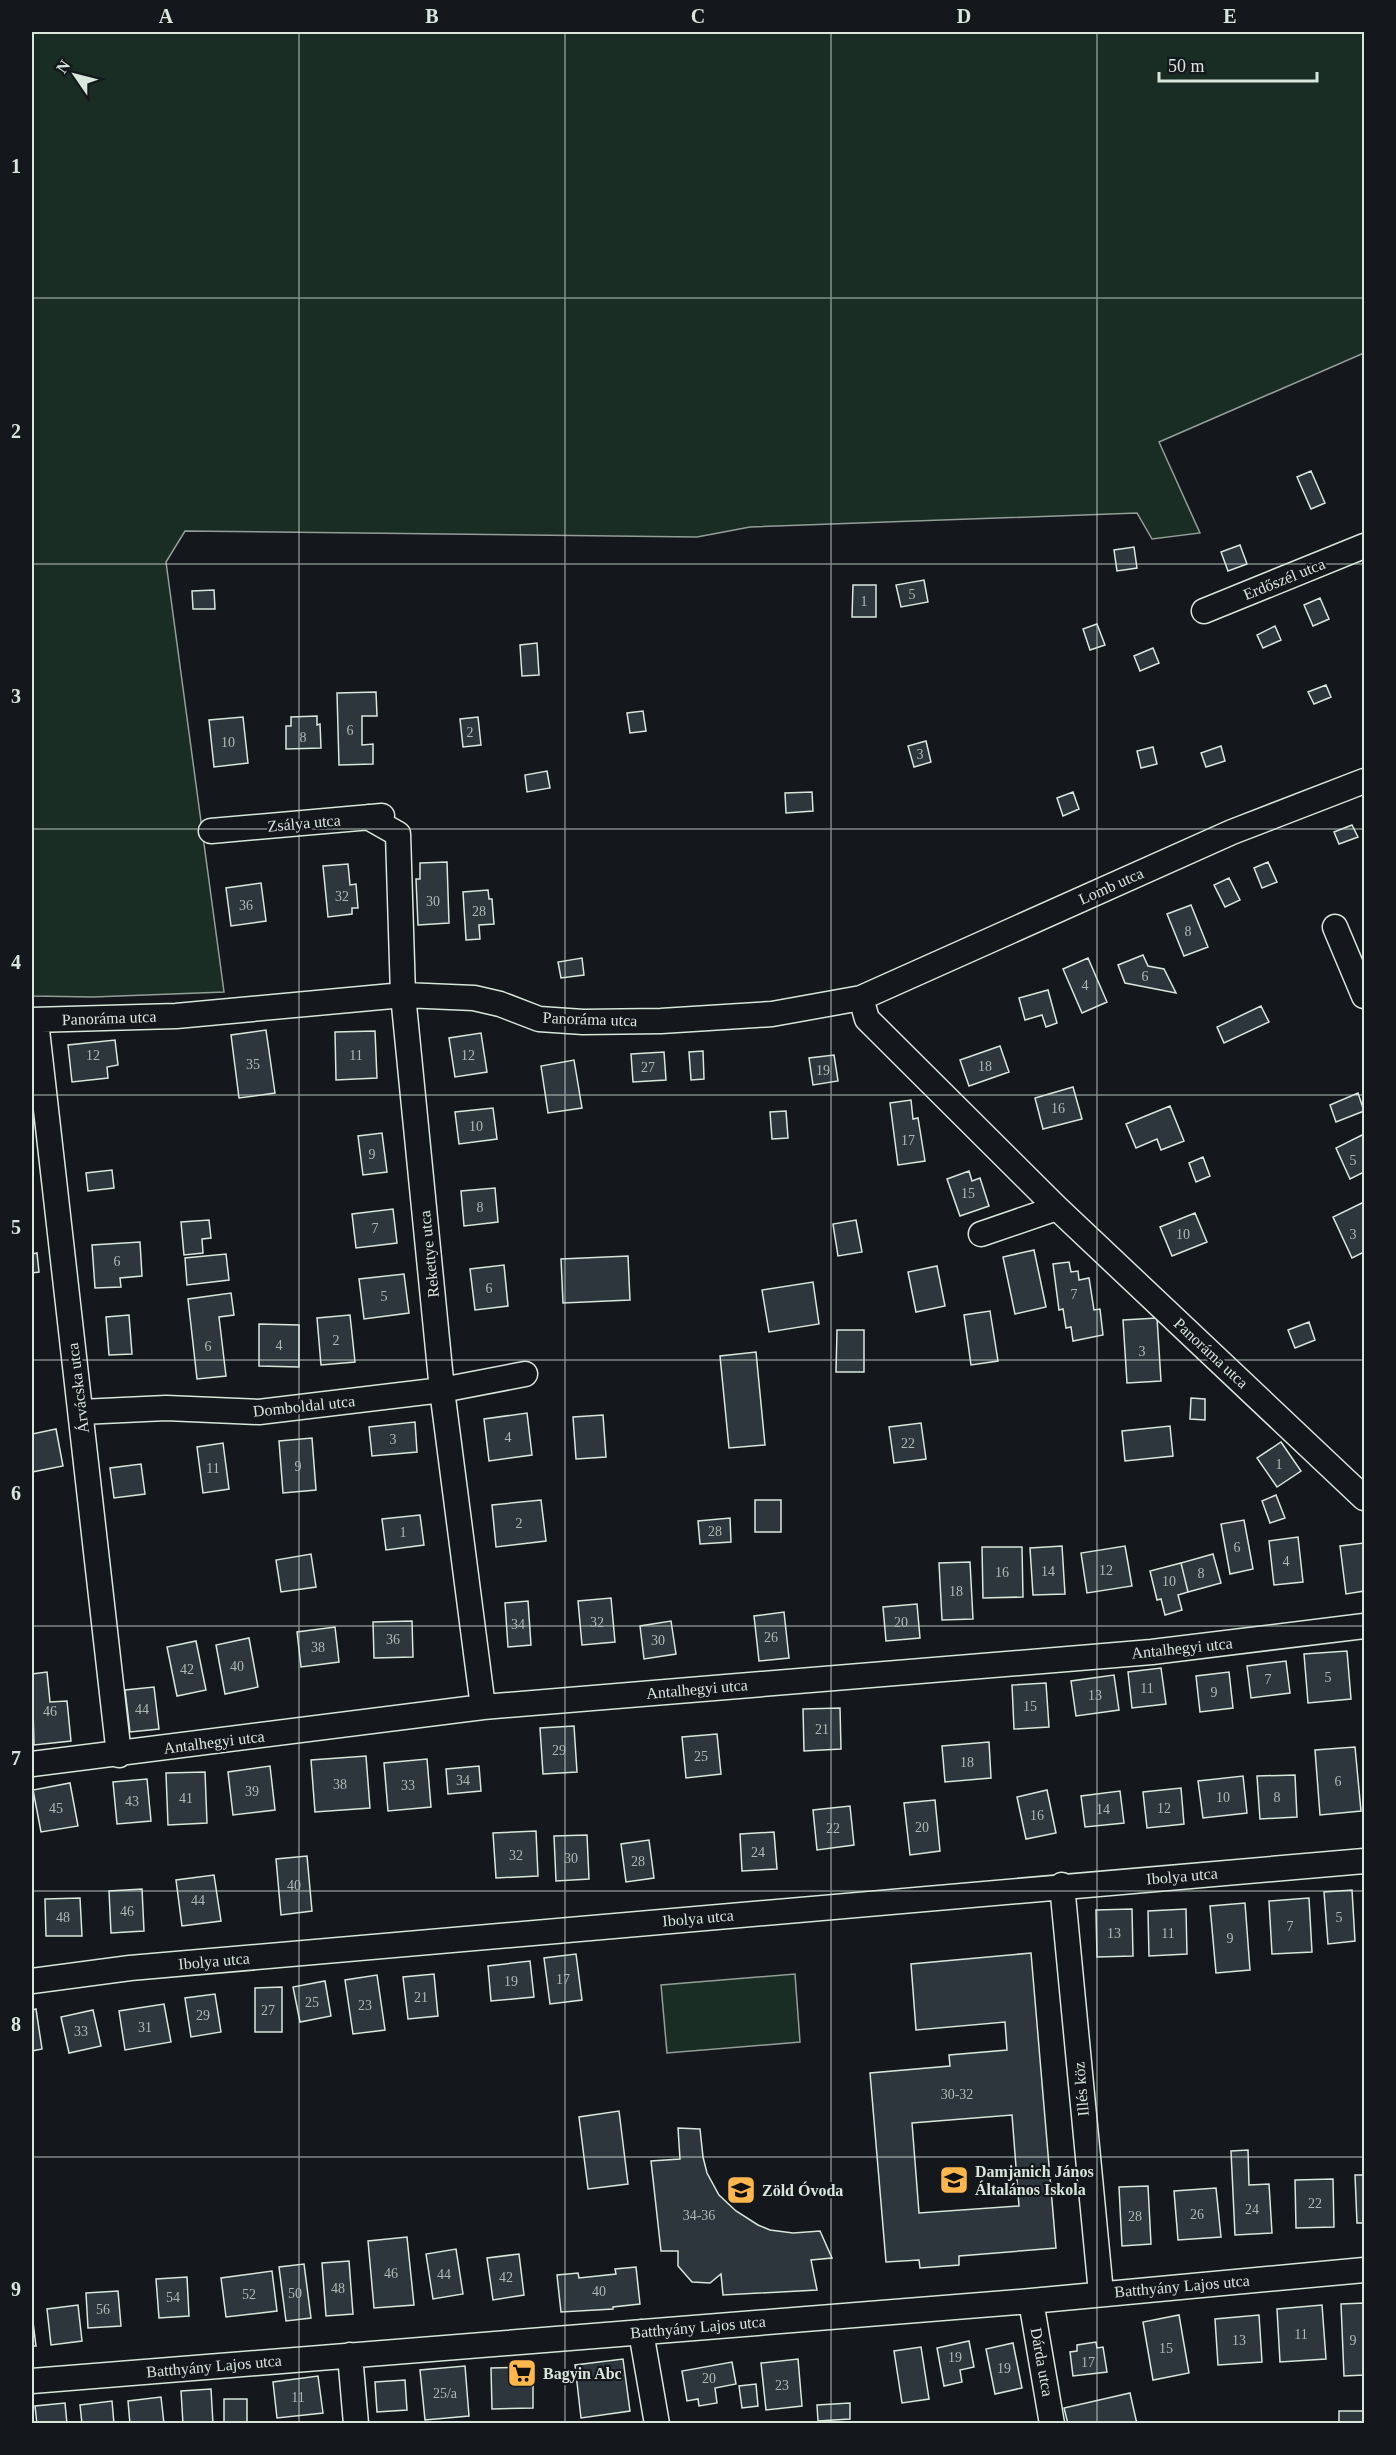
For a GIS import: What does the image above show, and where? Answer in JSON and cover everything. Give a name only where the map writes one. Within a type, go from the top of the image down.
[{"type":"street","name":"Erdőszél utca","points":[[1204,611],[1365,546]]},
{"type":"street","name":"Lomb utca","points":[[861,998],[1232,832],[1365,781]]},
{"type":"street","name":"Zsálya utca","points":[[211,831],[397,815]]},
{"type":"street","name":"Rekettye utca","points":[[368,817],[398,834],[403,995],[442,1390],[483,1707]]},
{"type":"street","points":[[1335,927],[1365,996]]},
{"type":"street","name":"Panoráma utca","points":[[34,1021],[176,1016],[403,995],[474,998],[500,1004],[539,1019],[583,1022],[661,1021],[772,1014],[861,998],[867,1018],[1057,1208],[1365,1498]]},
{"type":"street","name":"Árvácska utca","points":[[34,1021],[119,1755]]},
{"type":"street","points":[[981,1234],[1057,1208]]},
{"type":"street","name":"Domboldal utca","points":[[81,1412],[166,1408],[260,1412],[442,1390],[525,1374]]},
{"type":"street","name":"Antalhegyi utca","points":[[32,1764],[119,1755],[483,1707],[1152,1652],[1365,1626]]},
{"type":"street","name":"Ibolya utca","points":[[32,1981],[130,1968],[1365,1861]]},
{"type":"street","name":"Illés köz","points":[[1062,1886],[1101,2293]]},
{"type":"street","name":"Batthyány Lajos utca","points":[[32,2381],[1031,2301],[1365,2270]]},
{"type":"street","name":"Dárda utca","points":[[1031,2301],[1052,2424]]},
{"type":"street","points":[[641,2332],[657,2424]]},
{"type":"street","points":[[350,2355],[356,2424]]},
{"type":"green space","points":[[32,32],[1364,32],[1364,353],[1159,442],[1200,533],[1152,539],[1137,513],[750,527],[697,537],[185,531],[166,562],[224,992],[93,997],[32,996]]},
{"type":"green space","points":[[795,1974],[800,2042],[667,2053],[661,1985]]},
{"type":"building","points":[[1311,471],[1325,503],[1311,509],[1297,477]]},
{"type":"building","points":[[1240,545],[1247,564],[1228,571],[1221,552]]},
{"type":"building","points":[[1134,547],[1137,568],[1117,571],[1114,550]]},
{"type":"building","points":[[924,580],[928,602],[901,607],[896,585]]},
{"type":"building","points":[[853,585],[876,585],[876,617],[852,617]]},
{"type":"building","points":[[214,590],[215,609],[193,609],[192,591]]},
{"type":"building","points":[[1320,598],[1329,619],[1313,626],[1304,605]]},
{"type":"building","points":[[1097,624],[1105,645],[1090,650],[1083,629]]},
{"type":"building","points":[[1275,626],[1281,640],[1263,648],[1257,635]]},
{"type":"building","points":[[537,643],[539,675],[522,676],[520,645]]},
{"type":"building","points":[[1153,648],[1159,663],[1140,671],[1134,656]]},
{"type":"building","points":[[1326,685],[1331,697],[1314,704],[1308,692]]},
{"type":"building","points":[[376,692],[377,716],[362,716],[362,745],[373,744],[373,764],[339,765],[337,693]]},
{"type":"building","points":[[643,711],[646,731],[630,733],[627,713]]},
{"type":"building","points":[[317,716],[317,725],[320,724],[321,748],[286,749],[286,726],[291,726],[291,717]]},
{"type":"building","points":[[243,717],[248,763],[214,767],[209,720]]},
{"type":"building","points":[[478,717],[481,745],[463,747],[460,719]]},
{"type":"building","points":[[926,741],[931,762],[914,767],[908,746]]},
{"type":"building","points":[[1221,746],[1225,761],[1206,767],[1201,753]]},
{"type":"building","points":[[1153,747],[1157,764],[1141,768],[1137,751]]},
{"type":"building","points":[[547,771],[550,788],[527,792],[525,775]]},
{"type":"building","points":[[812,792],[813,811],[786,813],[785,793]]},
{"type":"building","points":[[1073,792],[1079,809],[1063,816],[1057,798]]},
{"type":"building","points":[[1352,825],[1358,837],[1339,844],[1334,832]]},
{"type":"building","points":[[447,862],[449,923],[418,925],[416,879],[420,879],[420,863]]},
{"type":"building","points":[[1268,862],[1277,882],[1262,888],[1254,868]]},
{"type":"building","points":[[348,864],[350,885],[356,884],[358,908],[352,908],[352,914],[328,917],[323,866]]},
{"type":"building","points":[[1229,878],[1240,900],[1225,907],[1214,885]]},
{"type":"building","points":[[261,883],[266,921],[231,926],[226,888]]},
{"type":"building","points":[[488,890],[489,899],[492,899],[494,924],[479,925],[480,939],[466,940],[463,892]]},
{"type":"building","points":[[1191,905],[1208,947],[1184,956],[1167,914]]},
{"type":"building","points":[[1143,955],[1148,966],[1164,969],[1176,993],[1125,983],[1118,965]]},
{"type":"building","points":[[582,958],[584,975],[561,978],[558,962]]},
{"type":"building","points":[[1088,958],[1107,1002],[1082,1013],[1063,969]]},
{"type":"building","points":[[1048,990],[1057,1023],[1046,1027],[1042,1015],[1025,1020],[1019,998]]},
{"type":"building","points":[[1261,1006],[1269,1022],[1224,1043],[1217,1027]]},
{"type":"building","points":[[266,1030],[275,1093],[239,1098],[231,1035]]},
{"type":"building","points":[[375,1031],[377,1078],[336,1080],[335,1032]]},
{"type":"building","points":[[481,1033],[487,1072],[455,1077],[449,1038]]},
{"type":"building","points":[[115,1040],[118,1065],[107,1067],[108,1078],[72,1082],[68,1045]]},
{"type":"building","points":[[1000,1046],[1009,1072],[969,1086],[960,1060]]},
{"type":"building","points":[[703,1051],[704,1079],[691,1080],[689,1052]]},
{"type":"building","points":[[664,1052],[666,1080],[633,1082],[631,1054]]},
{"type":"building","points":[[834,1055],[838,1081],[813,1085],[809,1058]]},
{"type":"building","points":[[574,1060],[582,1108],[548,1113],[541,1066]]},
{"type":"building","points":[[1073,1087],[1082,1119],[1043,1129],[1035,1098]]},
{"type":"building","points":[[1358,1093],[1364,1111],[1336,1122],[1330,1105]]},
{"type":"building","points":[[911,1100],[913,1119],[918,1118],[925,1161],[898,1165],[890,1103]]},
{"type":"building","points":[[1170,1106],[1184,1141],[1161,1150],[1157,1139],[1136,1148],[1126,1124]]},
{"type":"building","points":[[493,1108],[497,1139],[459,1144],[455,1112]]},
{"type":"building","points":[[786,1111],[788,1138],[772,1139],[770,1112]]},
{"type":"building","points":[[382,1133],[387,1172],[363,1175],[358,1136]]},
{"type":"building","points":[[1364,1134],[1364,1172],[1350,1179],[1336,1148]]},
{"type":"building","points":[[1203,1157],[1210,1176],[1196,1182],[1189,1163]]},
{"type":"building","points":[[112,1170],[114,1188],[88,1191],[86,1173]]},
{"type":"building","points":[[969,1171],[972,1181],[980,1178],[989,1206],[960,1216],[947,1179]]},
{"type":"building","points":[[495,1188],[498,1222],[464,1226],[461,1191]]},
{"type":"building","points":[[1364,1202],[1364,1252],[1352,1258],[1333,1217]]},
{"type":"building","points":[[393,1209],[397,1243],[356,1248],[352,1214]]},
{"type":"building","points":[[1195,1213],[1207,1242],[1172,1256],[1160,1227]]},
{"type":"building","points":[[209,1220],[211,1238],[202,1239],[203,1253],[184,1255],[181,1222]]},
{"type":"building","points":[[856,1220],[862,1252],[838,1256],[833,1224]]},
{"type":"building","points":[[140,1242],[142,1276],[120,1278],[121,1287],[95,1288],[92,1245]]},
{"type":"building","points":[[1034,1250],[1046,1307],[1015,1314],[1003,1257]]},
{"type":"building","points":[[37,1253],[39,1272],[32,1273],[32,1254]]},
{"type":"building","points":[[226,1254],[229,1280],[187,1285],[185,1258]]},
{"type":"building","points":[[628,1256],[630,1300],[563,1303],[561,1259]]},
{"type":"building","points":[[1069,1262],[1071,1272],[1078,1271],[1079,1280],[1089,1278],[1094,1310],[1100,1309],[1103,1335],[1073,1341],[1071,1327],[1066,1328],[1063,1309],[1059,1310],[1053,1264]]},
{"type":"building","points":[[504,1265],[508,1306],[475,1310],[470,1269]]},
{"type":"building","points":[[937,1266],[945,1306],[916,1312],[908,1272]]},
{"type":"building","points":[[404,1274],[409,1313],[364,1319],[359,1279]]},
{"type":"building","points":[[813,1282],[819,1324],[769,1332],[762,1290]]},
{"type":"building","points":[[231,1293],[234,1315],[219,1317],[226,1376],[197,1379],[188,1299]]},
{"type":"building","points":[[990,1311],[998,1361],[971,1365],[964,1315]]},
{"type":"building","points":[[129,1315],[132,1354],[109,1355],[106,1317]]},
{"type":"building","points":[[350,1315],[355,1362],[321,1365],[317,1318]]},
{"type":"building","points":[[1157,1318],[1161,1381],[1127,1383],[1123,1320]]},
{"type":"building","points":[[1309,1322],[1315,1340],[1295,1348],[1288,1330]]},
{"type":"building","points":[[259,1324],[299,1325],[299,1367],[259,1366]]},
{"type":"building","points":[[837,1330],[864,1330],[864,1372],[836,1372]]},
{"type":"building","points":[[756,1352],[765,1445],[729,1448],[720,1356]]},
{"type":"building","points":[[1191,1398],[1205,1399],[1205,1420],[1190,1419]]},
{"type":"building","points":[[527,1413],[532,1455],[489,1461],[484,1419]]},
{"type":"building","points":[[603,1415],[606,1457],[576,1459],[573,1417]]},
{"type":"building","points":[[415,1422],[417,1452],[372,1456],[369,1427]]},
{"type":"building","points":[[921,1423],[926,1459],[894,1463],[889,1427]]},
{"type":"building","points":[[1170,1426],[1173,1456],[1125,1461],[1122,1431]]},
{"type":"building","points":[[56,1429],[63,1466],[32,1472],[32,1434]]},
{"type":"building","points":[[312,1438],[316,1490],[283,1493],[279,1441]]},
{"type":"building","points":[[1281,1442],[1301,1471],[1277,1487],[1257,1458]]},
{"type":"building","points":[[223,1443],[229,1489],[203,1493],[197,1447]]},
{"type":"building","points":[[141,1464],[145,1494],[114,1498],[110,1468]]},
{"type":"building","points":[[1276,1495],[1285,1518],[1270,1523],[1262,1501]]},
{"type":"building","points":[[541,1500],[546,1541],[496,1547],[492,1505]]},
{"type":"building","points":[[755,1500],[781,1500],[781,1532],[755,1532]]},
{"type":"building","points":[[420,1515],[424,1545],[386,1550],[382,1519]]},
{"type":"building","points":[[730,1518],[731,1542],[700,1544],[698,1521]]},
{"type":"building","points":[[1244,1520],[1253,1569],[1230,1574],[1221,1524]]},
{"type":"building","points":[[1298,1537],[1303,1582],[1274,1585],[1269,1541]]},
{"type":"building","points":[[1364,1543],[1364,1591],[1346,1594],[1340,1546]]},
{"type":"building","points":[[1062,1546],[1065,1594],[1033,1595],[1030,1548]]},
{"type":"building","points":[[1125,1546],[1132,1586],[1087,1593],[1081,1553]]},
{"type":"building","points":[[982,1547],[1022,1547],[1023,1597],[983,1598]]},
{"type":"building","points":[[311,1554],[316,1587],[281,1592],[276,1560]]},
{"type":"building","points":[[1213,1554],[1221,1583],[1188,1592],[1181,1563]]},
{"type":"building","points":[[970,1562],[973,1619],[942,1620],[939,1563]]},
{"type":"building","points":[[1181,1563],[1188,1592],[1178,1595],[1182,1610],[1165,1615],[1161,1599],[1157,1600],[1150,1571]]},
{"type":"building","points":[[611,1598],[615,1642],[582,1645],[578,1601]]},
{"type":"building","points":[[528,1601],[531,1645],[508,1647],[505,1603]]},
{"type":"building","points":[[917,1604],[920,1638],[886,1641],[883,1607]]},
{"type":"building","points":[[784,1612],[789,1658],[759,1661],[754,1616]]},
{"type":"building","points":[[412,1621],[413,1657],[374,1658],[373,1622]]},
{"type":"building","points":[[671,1621],[676,1654],[644,1659],[640,1626]]},
{"type":"building","points":[[335,1627],[339,1662],[301,1667],[297,1632]]},
{"type":"building","points":[[249,1638],[258,1687],[225,1694],[216,1645]]},
{"type":"building","points":[[196,1641],[206,1690],[177,1696],[167,1647]]},
{"type":"building","points":[[1347,1651],[1351,1699],[1308,1703],[1304,1654]]},
{"type":"building","points":[[1286,1661],[1290,1693],[1251,1698],[1247,1666]]},
{"type":"building","points":[[1161,1668],[1166,1704],[1132,1708],[1128,1672]]},
{"type":"building","points":[[47,1672],[50,1702],[67,1701],[71,1741],[34,1745],[32,1674]]},
{"type":"building","points":[[1229,1672],[1233,1708],[1200,1712],[1196,1676]]},
{"type":"building","points":[[1114,1675],[1119,1710],[1076,1716],[1071,1681]]},
{"type":"building","points":[[1046,1683],[1049,1727],[1014,1729],[1012,1685]]},
{"type":"building","points":[[154,1687],[159,1729],[130,1732],[125,1690]]},
{"type":"building","points":[[840,1708],[841,1749],[804,1751],[803,1709]]},
{"type":"building","points":[[574,1726],[577,1772],[543,1774],[540,1728]]},
{"type":"building","points":[[717,1734],[721,1774],[686,1778],[682,1737]]},
{"type":"building","points":[[989,1742],[991,1778],[945,1782],[942,1746]]},
{"type":"building","points":[[1355,1747],[1361,1811],[1320,1815],[1315,1750]]},
{"type":"building","points":[[366,1756],[370,1808],[315,1812],[311,1760]]},
{"type":"building","points":[[427,1759],[431,1807],[388,1811],[384,1763]]},
{"type":"building","points":[[270,1766],[275,1810],[233,1815],[228,1772]]},
{"type":"building","points":[[479,1766],[481,1791],[448,1794],[446,1769]]},
{"type":"building","points":[[205,1772],[207,1823],[168,1825],[166,1773]]},
{"type":"building","points":[[1295,1775],[1297,1817],[1260,1819],[1257,1776]]},
{"type":"building","points":[[1243,1776],[1247,1813],[1203,1818],[1198,1781]]},
{"type":"building","points":[[147,1779],[151,1821],[117,1824],[113,1782]]},
{"type":"building","points":[[70,1783],[78,1826],[41,1832],[33,1790]]},
{"type":"building","points":[[1181,1788],[1184,1824],[1147,1828],[1143,1792]]},
{"type":"building","points":[[1047,1790],[1056,1833],[1026,1839],[1017,1797]]},
{"type":"building","points":[[1120,1791],[1124,1823],[1085,1827],[1081,1796]]},
{"type":"building","points":[[935,1800],[940,1851],[910,1855],[904,1803]]},
{"type":"building","points":[[850,1806],[854,1845],[817,1850],[813,1810]]},
{"type":"building","points":[[536,1831],[538,1876],[496,1878],[493,1833]]},
{"type":"building","points":[[774,1832],[777,1869],[742,1871],[740,1834]]},
{"type":"building","points":[[587,1835],[589,1879],[556,1881],[554,1836]]},
{"type":"building","points":[[649,1840],[654,1878],[626,1882],[621,1844]]},
{"type":"building","points":[[307,1856],[312,1911],[281,1915],[276,1859]]},
{"type":"building","points":[[214,1875],[221,1921],[182,1926],[176,1880]]},
{"type":"building","points":[[142,1889],[144,1931],[111,1933],[109,1891]]},
{"type":"building","points":[[1352,1890],[1355,1941],[1328,1944],[1324,1892]]},
{"type":"building","points":[[80,1898],[82,1936],[46,1936],[45,1899]]},
{"type":"building","points":[[1309,1898],[1312,1952],[1272,1954],[1269,1901]]},
{"type":"building","points":[[1245,1903],[1250,1970],[1216,1973],[1210,1906]]},
{"type":"building","points":[[1132,1909],[1133,1956],[1097,1957],[1096,1910]]},
{"type":"building","points":[[1186,1909],[1187,1954],[1149,1956],[1148,1911]]},
{"type":"building","points":[[1031,1953],[1056,2248],[959,2256],[959,2265],[920,2268],[919,2260],[886,2262],[870,2073],[950,2066],[949,2055],[1007,2050],[1005,2022],[916,2030],[911,1964]],"holes":[[[1012,2115],[1019,2206],[919,2213],[912,2123]]]},
{"type":"building","points":[[576,1954],[582,2000],[550,2004],[544,1958]]},
{"type":"building","points":[[530,1961],[534,1997],[491,2001],[488,1966]]},
{"type":"building","points":[[434,1974],[438,2016],[408,2019],[403,1977]]},
{"type":"building","points":[[377,1975],[385,2030],[353,2034],[345,1980]]},
{"type":"building","points":[[325,1981],[331,2016],[300,2022],[293,1987]]},
{"type":"building","points":[[282,1987],[282,2032],[255,2032],[255,1988]]},
{"type":"building","points":[[215,1994],[221,2032],[191,2037],[185,1998]]},
{"type":"building","points":[[164,2004],[171,2042],[125,2050],[119,2011]]},
{"type":"building","points":[[36,2009],[42,2049],[32,2051],[32,2010]]},
{"type":"building","points":[[93,2010],[101,2046],[69,2053],[61,2017]]},
{"type":"building","points":[[619,2111],[628,2184],[588,2189],[579,2117]]},
{"type":"building","points":[[678,2128],[700,2129],[707,2173],[719,2195],[736,2211],[770,2230],[793,2233],[820,2231],[832,2258],[811,2260],[817,2290],[723,2295],[721,2274],[710,2283],[692,2282],[678,2266],[678,2251],[661,2251],[651,2161],[680,2159]]},
{"type":"building","points":[[1248,2150],[1249,2185],[1269,2184],[1272,2233],[1235,2235],[1231,2151]]},
{"type":"building","points":[[1355,2175],[1364,2175],[1364,2223],[1357,2223]]},
{"type":"building","points":[[1333,2179],[1334,2227],[1296,2228],[1295,2180]]},
{"type":"building","points":[[1148,2186],[1151,2244],[1122,2246],[1119,2187]]},
{"type":"building","points":[[1216,2188],[1221,2237],[1178,2240],[1174,2191]]},
{"type":"building","points":[[407,2237],[414,2305],[374,2308],[368,2241]]},
{"type":"building","points":[[456,2249],[463,2294],[433,2299],[426,2254]]},
{"type":"building","points":[[519,2254],[524,2295],[493,2300],[487,2258]]},
{"type":"building","points":[[349,2261],[353,2314],[326,2316],[322,2263]]},
{"type":"building","points":[[304,2264],[311,2318],[286,2321],[279,2267]]},
{"type":"building","points":[[636,2267],[640,2304],[613,2307],[613,2309],[561,2312],[557,2275],[578,2273],[579,2278],[616,2274],[615,2269]]},
{"type":"building","points":[[272,2271],[277,2311],[226,2317],[221,2278]]},
{"type":"building","points":[[187,2277],[189,2316],[159,2318],[156,2279]]},
{"type":"building","points":[[118,2291],[121,2326],[88,2328],[86,2293]]},
{"type":"building","points":[[1364,2303],[1364,2375],[1344,2376],[1341,2304]]},
{"type":"building","points":[[78,2305],[82,2341],[51,2345],[47,2309]]},
{"type":"building","points":[[1322,2305],[1326,2359],[1280,2362],[1277,2309]]},
{"type":"building","points":[[32,2314],[36,2346],[32,2346]]},
{"type":"building","points":[[1179,2315],[1189,2373],[1153,2380],[1143,2322]]},
{"type":"building","points":[[1259,2315],[1262,2362],[1218,2365],[1215,2319]]},
{"type":"building","points":[[969,2341],[974,2367],[960,2370],[962,2382],[944,2386],[937,2348]]},
{"type":"building","points":[[1096,2342],[1097,2348],[1103,2347],[1107,2372],[1073,2376],[1070,2352],[1077,2351],[1077,2345]]},
{"type":"building","points":[[1013,2343],[1022,2388],[995,2394],[986,2349]]},
{"type":"building","points":[[921,2347],[929,2399],[902,2403],[894,2351]]},
{"type":"building","points":[[623,2359],[630,2411],[581,2418],[575,2365]]},
{"type":"building","points":[[798,2359],[802,2406],[766,2410],[761,2363]]},
{"type":"building","points":[[732,2362],[736,2384],[715,2388],[717,2403],[699,2406],[698,2399],[687,2401],[682,2371]]},
{"type":"building","points":[[465,2366],[469,2416],[425,2420],[420,2370]]},
{"type":"building","points":[[533,2367],[533,2408],[492,2409],[491,2368]]},
{"type":"building","points":[[318,2376],[323,2413],[277,2418],[273,2382]]},
{"type":"building","points":[[405,2380],[407,2410],[377,2412],[375,2382]]},
{"type":"building","points":[[756,2384],[758,2406],[742,2408],[739,2386]]},
{"type":"building","points":[[211,2389],[213,2424],[183,2424],[181,2391]]},
{"type":"building","points":[[1130,2393],[1137,2424],[1068,2424],[1064,2408]]},
{"type":"building","points":[[161,2397],[164,2424],[130,2424],[128,2401]]},
{"type":"building","points":[[224,2399],[247,2399],[247,2423],[224,2424]]},
{"type":"building","points":[[112,2401],[114,2424],[82,2424],[80,2405]]},
{"type":"building","points":[[65,2403],[67,2424],[37,2424],[35,2406]]},
{"type":"building","points":[[850,2403],[850,2419],[818,2421],[817,2405]]},
{"type":"building","points":[[1339,2411],[1364,2411],[1364,2424],[1339,2424]]},
{"type":"place","name":"Damjanich János Általános Iskola","points":[[954,2180]]},
{"type":"place","name":"Zöld Óvoda","points":[[741,2190]]},
{"type":"place","name":"Bagyin Abc","points":[[522,2373]]}]
